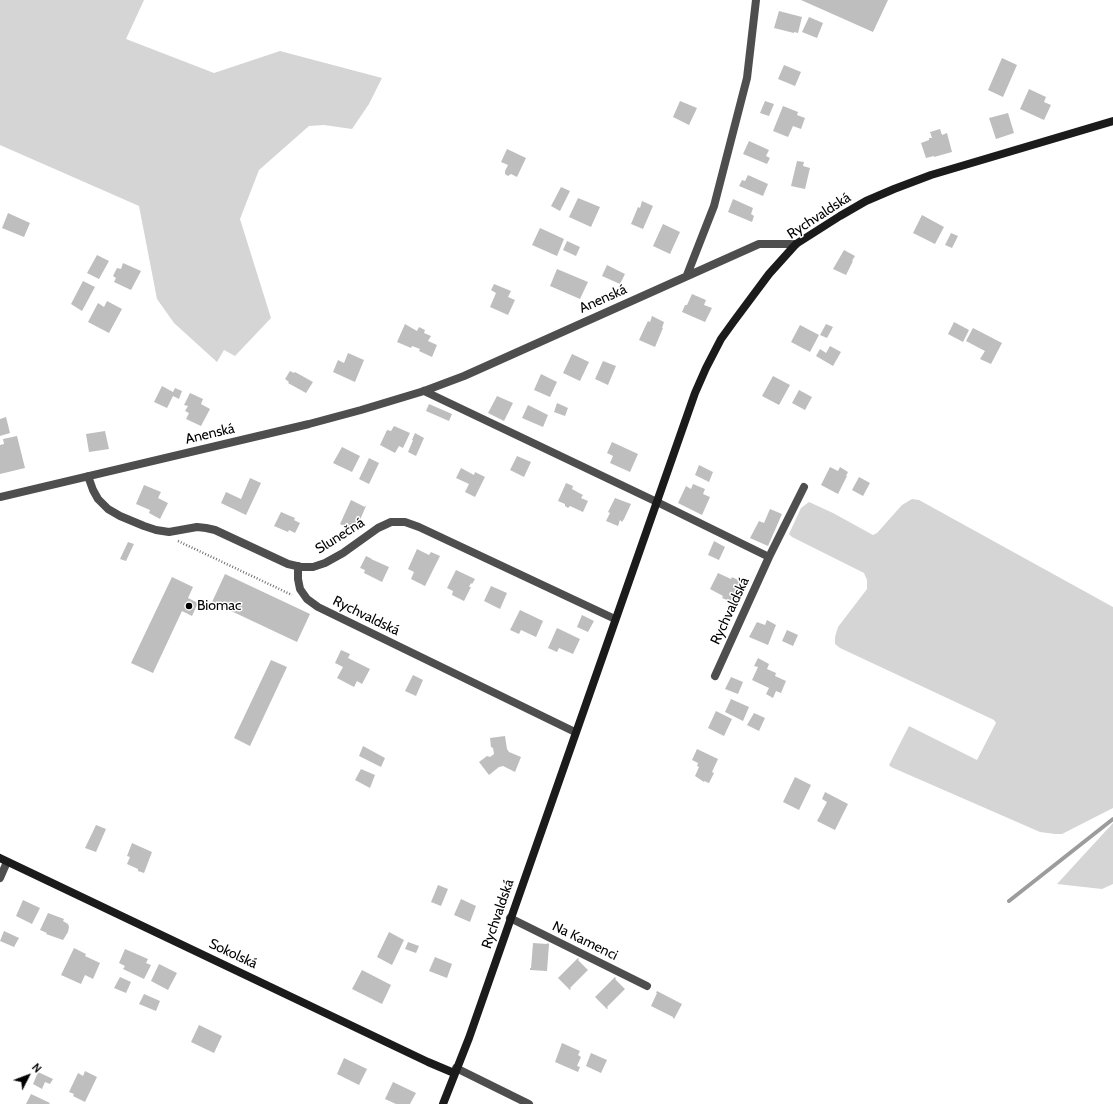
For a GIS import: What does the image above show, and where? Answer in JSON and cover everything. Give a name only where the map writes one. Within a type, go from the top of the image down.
[{"type":"street","points":[[687,275],[714,206],[747,78],[756,0]]},
{"type":"street","name":"Rychvaldská","points":[[443,1104],[469,1038],[695,393],[715,351],[730,327],[769,274],[796,244],[866,201],[894,188],[931,176],[1113,121]]},
{"type":"street","name":"Anenská","points":[[0,497],[309,424],[424,391],[464,376],[759,244],[796,244]]},
{"type":"street","points":[[424,391],[657,502],[770,558]]},
{"type":"street","name":"Slunečná","points":[[88,476],[98,499],[108,509],[120,516],[156,530],[169,532],[197,527],[215,530],[288,564],[298,566],[313,567],[325,563],[343,553],[378,528],[391,522],[405,522],[420,527],[615,619]]},
{"type":"street","name":"Rychvaldská","points":[[715,676],[804,487]]},
{"type":"street","points":[[298,566],[300,589],[307,599]]},
{"type":"street","name":"Rychvaldská","points":[[307,599],[318,607],[575,732]]},
{"type":"street","points":[[0,878],[4,860]]},
{"type":"street","name":"Sokolská","points":[[4,860],[420,1058],[455,1071],[529,1104]]},
{"type":"street","name":"Na Kamenci","points":[[510,918],[647,986]]},
{"type":"path","points":[[177,540],[297,597],[307,599]]},
{"type":"shaded area","points":[[0,0],[144,0],[126,39],[214,73],[280,51],[382,78],[369,104],[352,129],[324,125],[309,126],[259,170],[240,219],[271,318],[235,356],[224,350],[217,362],[174,323],[157,299],[139,206],[0,145]]},
{"type":"shaded area","points":[[912,499],[919,500],[1113,607],[1113,808],[1062,834],[1040,832],[889,765],[909,726],[977,760],[996,723],[994,720],[840,648],[835,644],[835,637],[838,627],[867,589],[867,580],[864,573],[792,537],[789,534],[801,508],[809,502],[833,513],[873,535],[877,533],[902,505]]},
{"type":"shaded area","points":[[1113,823],[1113,884],[1102,889],[1057,884]]},
{"type":"building","points":[[801,0],[888,0],[873,32]]},
{"type":"building","points":[[779,11],[802,17],[798,33],[774,28]]},
{"type":"building","points":[[809,17],[823,23],[817,38],[802,32]]},
{"type":"building","points":[[1002,58],[1017,65],[1003,97],[988,90]]},
{"type":"building","points":[[784,65],[801,72],[795,86],[778,79]]},
{"type":"building","points":[[1029,89],[1046,97],[1044,102],[1051,105],[1044,120],[1020,109]]},
{"type":"building","points":[[680,101],[697,108],[689,125],[673,117]]},
{"type":"building","points":[[765,101],[774,104],[769,116],[760,113]]},
{"type":"building","points":[[783,106],[798,112],[797,115],[805,118],[801,129],[793,126],[788,137],[773,131]]},
{"type":"building","points":[[1008,113],[1014,133],[996,139],[989,118]]},
{"type":"building","points":[[940,129],[942,135],[947,133],[952,152],[926,158],[921,143],[929,140],[929,138],[932,138],[930,132]]},
{"type":"building","points":[[749,141],[769,150],[766,156],[770,158],[767,164],[743,154]]},
{"type":"building","points":[[507,149],[526,158],[517,177],[511,174],[508,176],[505,174],[508,165],[501,162]]},
{"type":"building","points":[[797,161],[804,162],[803,166],[810,168],[805,189],[791,186]]},
{"type":"building","points":[[748,175],[768,184],[763,196],[739,186],[742,180],[745,181]]},
{"type":"building","points":[[561,187],[570,191],[560,211],[551,206]]},
{"type":"building","points":[[578,198],[600,207],[591,227],[569,217]]},
{"type":"building","points":[[733,199],[753,208],[751,214],[754,216],[752,222],[728,212]]},
{"type":"building","points":[[642,201],[653,206],[643,229],[631,224],[638,207],[640,208]]},
{"type":"building","points":[[8,213],[30,223],[24,237],[2,228]]},
{"type":"building","points":[[922,215],[944,227],[935,244],[913,233]]},
{"type":"building","points":[[663,224],[680,232],[670,254],[653,246]]},
{"type":"building","points":[[540,228],[564,239],[557,256],[532,245]]},
{"type":"building","points":[[951,233],[958,236],[952,248],[945,245]]},
{"type":"building","points":[[567,241],[580,247],[576,256],[563,250]]},
{"type":"building","points":[[844,250],[855,256],[846,275],[833,269]]},
{"type":"building","points":[[97,255],[109,261],[99,279],[87,273]]},
{"type":"building","points":[[123,263],[141,271],[131,290],[114,282],[116,278],[113,276],[117,268],[121,269]]},
{"type":"building","points":[[607,265],[625,274],[620,284],[602,276]]},
{"type":"building","points":[[557,269],[588,282],[580,299],[550,286]]},
{"type":"building","points":[[83,281],[95,287],[82,311],[71,304]]},
{"type":"building","points":[[494,284],[511,291],[508,297],[515,300],[508,315],[490,307],[496,293],[491,290]]},
{"type":"building","points":[[692,294],[706,300],[704,305],[712,308],[705,322],[682,312]]},
{"type":"building","points":[[107,301],[122,309],[109,333],[88,322],[98,303],[104,307]]},
{"type":"building","points":[[652,316],[664,322],[655,347],[639,340]]},
{"type":"building","points":[[954,322],[969,330],[963,342],[948,334]]},
{"type":"building","points":[[405,324],[417,331],[419,327],[425,330],[424,333],[431,336],[428,341],[437,345],[432,357],[419,351],[420,349],[412,346],[411,348],[397,342]]},
{"type":"building","points":[[826,324],[833,327],[827,338],[820,335]]},
{"type":"building","points":[[800,325],[819,335],[810,352],[791,342]]},
{"type":"building","points":[[973,328],[1002,343],[991,364],[980,359],[985,351],[966,341]]},
{"type":"building","points":[[830,346],[841,352],[833,366],[816,356],[820,349],[826,353]]},
{"type":"building","points":[[348,353],[364,360],[355,382],[333,372],[338,360],[344,363]]},
{"type":"building","points":[[572,354],[589,362],[580,381],[563,373]]},
{"type":"building","points":[[603,361],[616,366],[608,385],[595,379]]},
{"type":"building","points":[[290,371],[295,372],[313,382],[306,393],[288,383],[289,382],[285,379]]},
{"type":"building","points":[[541,374],[557,382],[550,397],[534,390]]},
{"type":"building","points":[[773,376],[790,385],[779,405],[762,396]]},
{"type":"building","points":[[162,386],[173,392],[175,388],[182,391],[179,399],[173,396],[167,408],[154,402]]},
{"type":"building","points":[[799,390],[812,397],[805,410],[792,403]]},
{"type":"building","points":[[190,393],[203,399],[201,404],[210,409],[201,426],[186,419],[189,413],[185,411],[188,406],[184,405]]},
{"type":"building","points":[[497,396],[513,403],[504,421],[488,413]]},
{"type":"building","points":[[557,403],[568,408],[565,416],[554,412]]},
{"type":"building","points":[[429,404],[452,414],[449,421],[426,411]]},
{"type":"building","points":[[528,405],[548,415],[543,427],[522,418]]},
{"type":"building","points":[[6,417],[10,433],[0,436],[0,419]]},
{"type":"building","points":[[394,426],[410,433],[403,448],[399,446],[395,453],[380,445],[387,430],[391,431]]},
{"type":"building","points":[[105,431],[109,449],[89,452],[86,434]]},
{"type":"building","points":[[415,433],[424,438],[416,456],[408,452]]},
{"type":"building","points":[[17,436],[25,468],[0,474],[0,445],[4,444],[3,439]]},
{"type":"building","points":[[612,442],[638,454],[630,472],[610,463],[613,456],[607,453]]},
{"type":"building","points":[[342,447],[360,456],[352,472],[333,463]]},
{"type":"building","points":[[517,456],[531,462],[524,477],[510,470]]},
{"type":"building","points":[[369,458],[379,463],[369,484],[359,479]]},
{"type":"building","points":[[699,465],[713,472],[709,482],[695,475]]},
{"type":"building","points":[[830,467],[838,471],[840,467],[848,472],[838,494],[821,485]]},
{"type":"building","points":[[461,468],[474,475],[475,472],[485,477],[475,497],[465,492],[469,484],[456,478]]},
{"type":"building","points":[[859,477],[870,483],[863,496],[852,490]]},
{"type":"building","points":[[250,478],[261,483],[246,515],[221,503],[226,492],[241,499]]},
{"type":"building","points":[[566,483],[573,486],[572,489],[583,495],[581,498],[588,501],[583,512],[570,506],[568,508],[565,504],[558,501]]},
{"type":"building","points":[[693,484],[705,489],[703,494],[710,497],[702,515],[678,503],[686,486],[691,489]]},
{"type":"building","points":[[144,485],[161,492],[158,498],[168,503],[160,519],[149,513],[150,510],[136,504]]},
{"type":"building","points":[[615,498],[631,504],[624,519],[622,522],[620,520],[618,526],[606,521],[610,513],[608,512]]},
{"type":"building","points":[[351,500],[365,507],[366,506],[360,520],[361,521],[354,531],[340,524]]},
{"type":"building","points":[[770,509],[782,514],[768,546],[750,538],[759,521],[764,523]]},
{"type":"building","points":[[281,512],[295,518],[294,520],[300,523],[295,533],[289,530],[288,532],[274,526]]},
{"type":"building","points":[[714,541],[725,547],[719,560],[708,555]]},
{"type":"building","points":[[128,542],[134,544],[126,561],[120,559]]},
{"type":"building","points":[[417,549],[429,555],[431,552],[440,556],[425,586],[411,579],[414,572],[408,569]]},
{"type":"building","points":[[366,556],[389,567],[382,582],[364,573],[365,570],[360,568]]},
{"type":"building","points":[[456,570],[475,579],[469,587],[471,587],[464,601],[452,595],[453,591],[447,588]]},
{"type":"building","points":[[718,573],[731,579],[732,577],[746,584],[737,604],[722,598],[723,596],[710,589]]},
{"type":"building","points":[[225,574],[310,614],[297,642],[212,602]]},
{"type":"building","points":[[172,577],[193,587],[188,598],[198,603],[192,616],[182,611],[153,673],[131,663]]},
{"type":"building","points":[[491,586],[507,593],[500,609],[484,601]]},
{"type":"building","points":[[520,610],[543,621],[536,637],[521,630],[519,634],[510,630]]},
{"type":"building","points":[[582,615],[594,621],[588,632],[577,627]]},
{"type":"building","points":[[767,620],[776,625],[768,645],[749,637],[757,622],[765,625]]},
{"type":"building","points":[[557,628],[580,639],[573,654],[559,648],[557,652],[548,648]]},
{"type":"building","points":[[787,630],[798,635],[793,646],[782,641]]},
{"type":"building","points":[[341,650],[350,654],[348,658],[370,669],[362,684],[357,681],[354,687],[337,678],[343,667],[335,663]]},
{"type":"building","points":[[758,658],[769,664],[767,669],[776,673],[775,676],[786,681],[781,693],[776,691],[773,698],[766,694],[769,688],[752,680],[758,667],[754,666]]},
{"type":"building","points":[[271,660],[287,667],[250,746],[234,738]]},
{"type":"building","points":[[413,675],[423,680],[416,696],[405,691]]},
{"type":"building","points":[[731,677],[743,682],[738,694],[725,689]]},
{"type":"building","points":[[731,699],[749,707],[743,721],[725,712]]},
{"type":"building","points":[[716,711],[732,719],[724,736],[708,728]]},
{"type":"building","points":[[754,713],[765,718],[759,731],[747,725]]},
{"type":"building","points":[[505,736],[507,749],[509,752],[521,757],[515,772],[503,766],[499,767],[489,775],[479,762],[487,756],[490,757],[494,754],[493,748],[491,747],[490,738]]},
{"type":"building","points":[[363,746],[385,758],[381,767],[359,756]]},
{"type":"building","points":[[697,749],[718,759],[709,783],[704,782],[695,776],[699,767],[697,766],[698,763],[692,760]]},
{"type":"building","points":[[361,769],[375,775],[370,788],[355,780]]},
{"type":"building","points":[[795,777],[811,785],[799,810],[783,802]]},
{"type":"building","points":[[825,792],[848,804],[835,830],[817,821],[827,802],[822,799]]},
{"type":"building","points":[[96,825],[106,829],[96,852],[85,848]]},
{"type":"building","points":[[132,843],[152,852],[144,873],[127,864],[130,857],[127,856]]},
{"type":"building","points":[[438,885],[448,889],[441,906],[431,902]]},
{"type":"building","points":[[461,899],[476,906],[470,922],[454,915]]},
{"type":"building","points":[[23,900],[40,908],[32,924],[16,916]]},
{"type":"building","points":[[48,913],[64,919],[63,921],[68,924],[68,932],[63,940],[46,934],[47,933],[40,930]]},
{"type":"building","points":[[4,931],[19,938],[14,947],[0,941]]},
{"type":"building","points":[[389,932],[404,940],[392,965],[377,957]]},
{"type":"building","points":[[408,942],[419,946],[416,953],[405,949]]},
{"type":"building","points":[[533,943],[549,944],[547,971],[530,970]]},
{"type":"building","points":[[74,948],[86,954],[85,956],[100,963],[93,979],[85,975],[81,984],[61,975]]},
{"type":"building","points":[[125,949],[148,959],[146,963],[151,965],[144,979],[123,969],[125,966],[119,963]]},
{"type":"building","points":[[435,957],[452,964],[447,978],[429,971]]},
{"type":"building","points":[[578,958],[578,960],[588,970],[570,988],[570,990],[558,978]]},
{"type":"building","points":[[159,964],[177,973],[168,990],[151,981]]},
{"type":"building","points":[[362,970],[391,985],[382,1004],[352,989]]},
{"type":"building","points":[[120,977],[131,982],[126,993],[114,988]]},
{"type":"building","points":[[615,977],[615,979],[625,989],[607,1007],[607,1009],[595,997]]},
{"type":"building","points":[[657,991],[682,1004],[674,1019],[673,1017],[651,1006]]},
{"type":"building","points":[[144,994],[160,1001],[156,1011],[139,1004]]},
{"type":"building","points":[[199,1025],[222,1036],[214,1053],[191,1042]]},
{"type":"building","points":[[562,1043],[580,1051],[578,1055],[581,1057],[577,1066],[580,1067],[578,1072],[555,1062]]},
{"type":"building","points":[[591,1053],[607,1060],[601,1073],[586,1066]]},
{"type":"building","points":[[344,1058],[367,1069],[359,1085],[337,1074]]},
{"type":"building","points":[[85,1071],[97,1077],[85,1102],[73,1096],[74,1094],[69,1092],[78,1073],[83,1076]]},
{"type":"building","points":[[38,1072],[53,1079],[50,1084],[45,1082],[42,1089],[33,1084]]},
{"type":"building","points":[[393,1082],[416,1093],[410,1104],[396,1104],[385,1099]]},
{"type":"building","points":[[31,1094],[50,1103],[26,1104]]},
{"type":"waterway","points":[[1009,901],[1113,819]]},
{"type":"place","name":"Biomac","points":[[189,606]]}]
